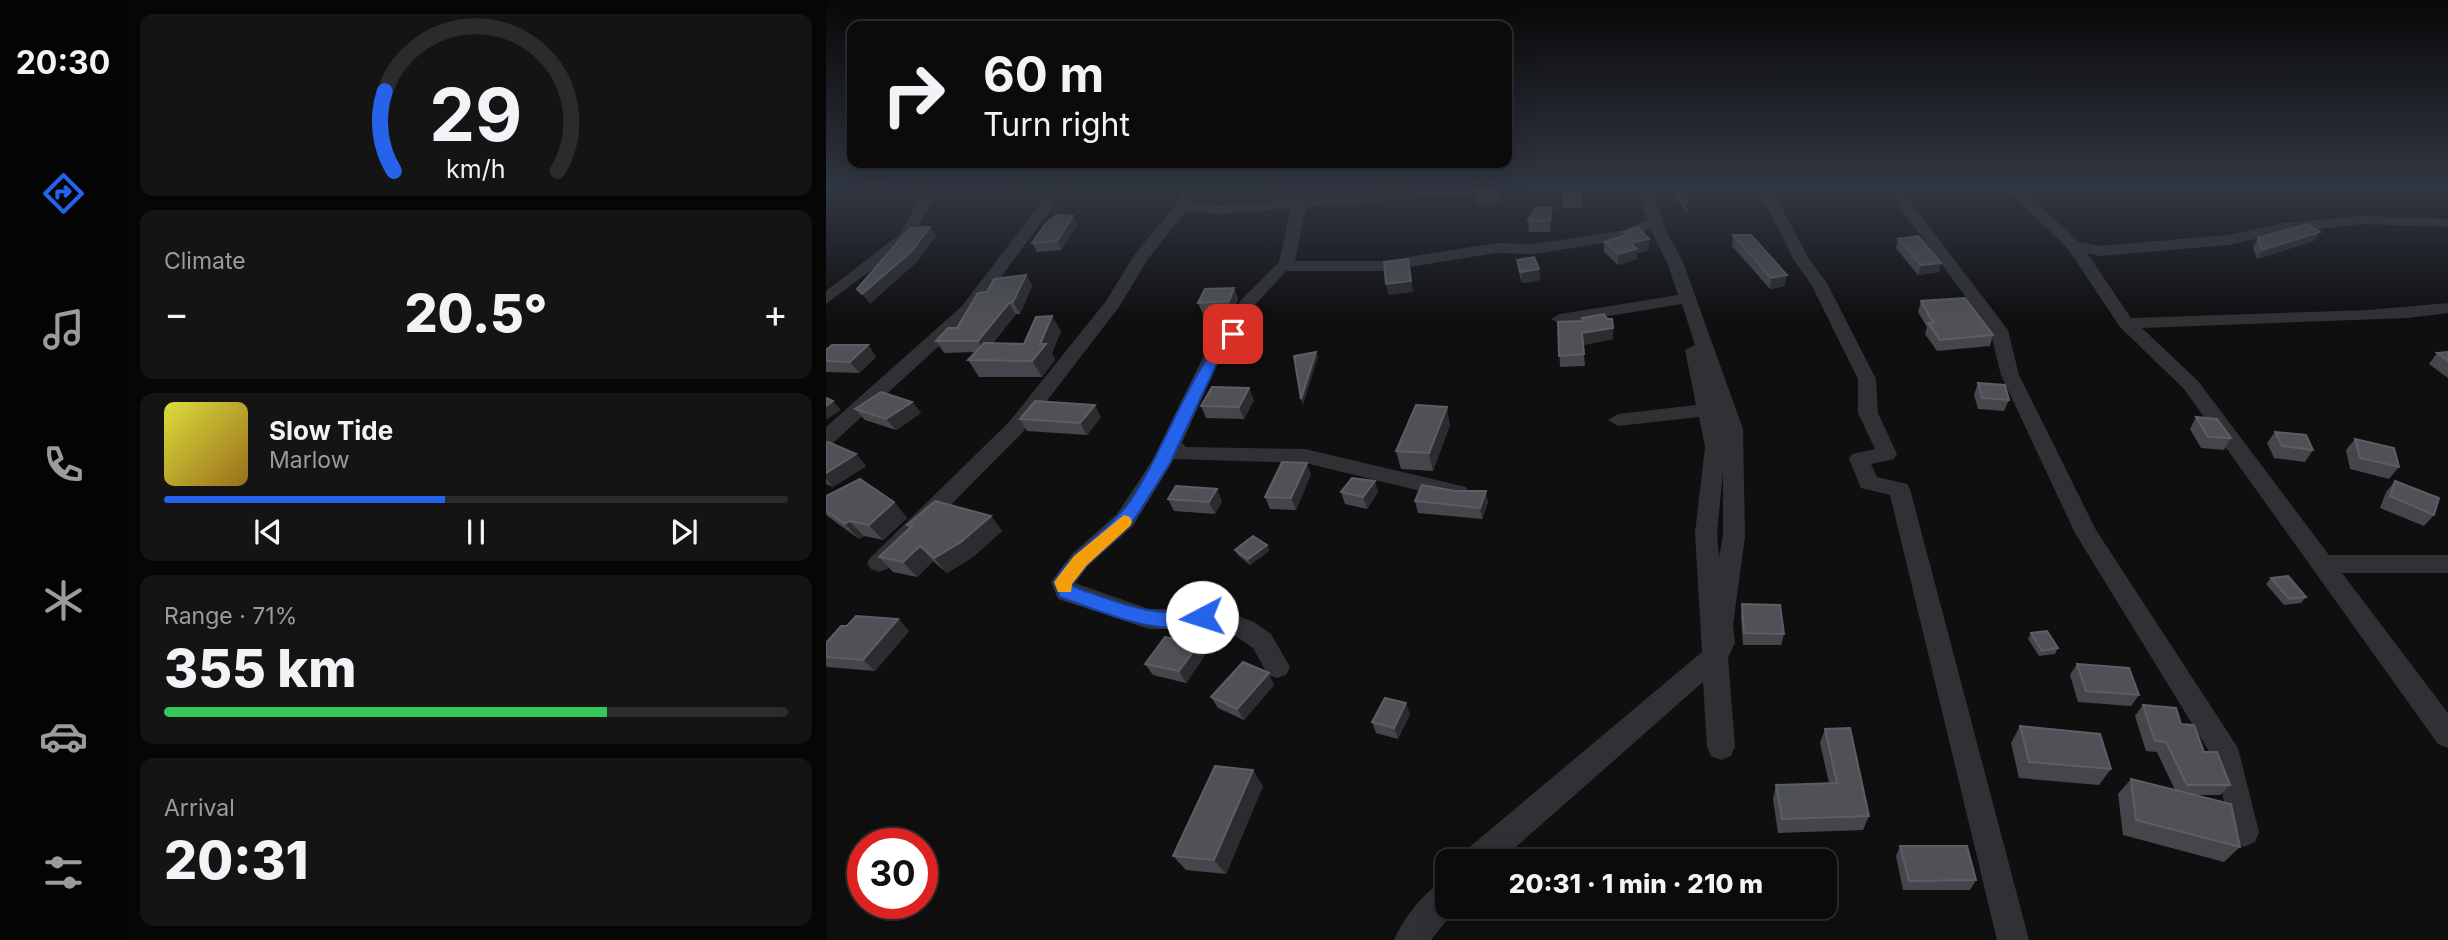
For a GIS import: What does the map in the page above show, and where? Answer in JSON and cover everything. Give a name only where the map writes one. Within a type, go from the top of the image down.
[{"type":"street","points":[[826,299],[906,237],[909,231]]},
{"type":"street","points":[[826,438],[968,310],[1027,231]]},
{"type":"street","points":[[879,562],[1016,427],[1113,303],[1160,231]]},
{"type":"street","points":[[1286,265],[1293,231]]},
{"type":"street","points":[[1277,667],[1262,641],[1245,629],[1219,619],[1149,619],[1066,592],[1063,582],[1080,561],[1125,520],[1171,443],[1212,357],[1241,322],[1246,305],[1276,271],[1286,265],[1384,266],[1496,248],[1534,249],[1635,231]]},
{"type":"street","points":[[1651,231],[1667,282],[1687,323],[1715,447],[1706,533],[1720,747]]},
{"type":"street","points":[[1491,849],[1716,654],[1722,643],[1721,625],[1734,536],[1733,429],[1675,262],[1659,231]]},
{"type":"street","points":[[1787,231],[1802,260],[1819,283],[1867,379],[1868,413],[1887,454],[1859,458],[1869,483],[1899,489],[2013,940]]},
{"type":"street","points":[[1925,231],[1999,330],[2010,376],[2042,436],[2086,533],[2228,757],[2244,832]]},
{"type":"street","points":[[2058,231],[2074,246],[2126,323],[2191,385],[2448,735]]},
{"type":"street","points":[[2074,246],[2100,251],[2228,240],[2269,231]]},
{"type":"street","points":[[1560,319],[1688,298]]},
{"type":"street","points":[[2126,323],[2191,325],[2224,321],[2413,314],[2448,308]]},
{"type":"street","points":[[1618,420],[1699,411],[1707,407]]},
{"type":"street","points":[[1171,443],[1180,454],[1211,456],[1264,452],[1307,456],[1458,492]]},
{"type":"street","points":[[2322,564],[2448,564]]},
{"type":"street","points":[[1410,940],[1435,910]]},
{"type":"building","points":[[908,231],[927,231],[911,252],[862,294],[857,289]]},
{"type":"building","points":[[1040,231],[1063,231],[1057,241],[1032,243]]},
{"type":"building","points":[[1642,231],[1649,239],[1634,242],[1624,232]]},
{"type":"building","points":[[2283,231],[2320,232],[2262,250],[2258,238]]},
{"type":"building","points":[[1733,235],[1751,235],[1787,275],[1771,278]]},
{"type":"building","points":[[1623,236],[1637,249],[1618,254],[1604,242]]},
{"type":"building","points":[[1918,236],[1941,263],[1921,265],[1898,239]]},
{"type":"building","points":[[1534,257],[1539,269],[1521,272],[1517,260]]},
{"type":"building","points":[[1408,259],[1411,281],[1386,284],[1384,262]]},
{"type":"building","points":[[1026,275],[1013,302],[1009,303],[978,341],[936,341],[948,328],[957,328],[978,293],[987,292],[994,279]]},
{"type":"building","points":[[1234,288],[1229,301],[1198,303],[1205,289]]},
{"type":"building","points":[[1965,298],[1993,335],[1940,340],[1928,323],[1933,323],[1921,301]]},
{"type":"building","points":[[1604,314],[1607,319],[1612,319],[1613,328],[1582,333],[1584,354],[1559,356],[1558,322],[1583,321],[1582,318]]},
{"type":"building","points":[[1052,316],[1040,344],[1046,344],[1032,361],[968,360],[984,343],[1024,344],[1036,317]]},
{"type":"building","points":[[832,345],[868,345],[850,362],[826,361],[826,350]]},
{"type":"building","points":[[1316,352],[1301,399],[1294,356]]},
{"type":"building","points":[[2448,352],[2448,361],[2437,353]]},
{"type":"building","points":[[1978,383],[2005,385],[2009,400],[1982,398]]},
{"type":"building","points":[[1212,387],[1249,388],[1239,407],[1201,406]]},
{"type":"building","points":[[881,392],[912,402],[886,419],[855,409]]},
{"type":"building","points":[[1035,401],[1095,405],[1080,423],[1020,419]]},
{"type":"building","points":[[1416,405],[1447,407],[1429,453],[1396,451]]},
{"type":"building","points":[[2196,417],[2217,419],[2231,438],[2208,437]]},
{"type":"building","points":[[2275,432],[2306,435],[2313,450],[2282,446]]},
{"type":"building","points":[[2355,439],[2394,448],[2399,467],[2360,458]]},
{"type":"building","points":[[826,443],[856,454],[826,473]]},
{"type":"building","points":[[1282,462],[1307,463],[1291,498],[1265,497]]},
{"type":"building","points":[[1352,478],[1375,481],[1363,497],[1341,492]]},
{"type":"building","points":[[860,479],[894,502],[869,525],[849,521],[845,524],[826,511],[826,496]]},
{"type":"building","points":[[2395,481],[2439,498],[2434,515],[2390,496]]},
{"type":"building","points":[[1422,485],[1455,491],[1486,491],[1480,508],[1415,501]]},
{"type":"building","points":[[1176,486],[1217,489],[1209,502],[1168,499]]},
{"type":"building","points":[[935,501],[991,516],[961,542],[934,558],[920,546],[903,562],[879,557],[912,526],[907,525]]},
{"type":"building","points":[[1253,536],[1267,545],[1248,559],[1235,550]]},
{"type":"building","points":[[2288,576],[2306,597],[2289,599],[2271,578]]},
{"type":"building","points":[[1742,604],[1780,605],[1784,634],[1744,633]]},
{"type":"building","points":[[856,616],[898,619],[863,660],[826,657],[826,643],[841,626],[847,626]]},
{"type":"building","points":[[2047,631],[2058,648],[2042,651],[2031,633]]},
{"type":"building","points":[[1165,637],[1199,644],[1179,671],[1145,664]]},
{"type":"building","points":[[1243,662],[1269,673],[1237,709],[1211,697]]},
{"type":"building","points":[[2077,664],[2129,668],[2139,695],[2086,691]]},
{"type":"building","points":[[1385,698],[1406,703],[1394,728],[1372,722]]},
{"type":"building","points":[[2143,705],[2176,708],[2181,724],[2194,725],[2204,752],[2217,752],[2230,785],[2187,785],[2166,742],[2155,741]]},
{"type":"building","points":[[2020,726],[2100,734],[2111,769],[2029,762]]},
{"type":"building","points":[[1850,728],[1869,816],[1782,819],[1776,785],[1837,783],[1825,729]]},
{"type":"building","points":[[1215,766],[1253,770],[1214,860],[1173,856]]},
{"type":"building","points":[[2131,779],[2231,804],[2240,847],[2136,820]]},
{"type":"building","points":[[1900,846],[1967,846],[1976,880],[1909,881]]},
{"type":"slow traffic","points":[[1064,587],[1063,582],[1080,561],[1124,522]]},
{"type":"route","points":[[1202,617],[1186,621],[1149,619],[1066,592],[1063,582],[1080,561],[1125,520],[1146,491],[1212,357],[1233,334]]}]
